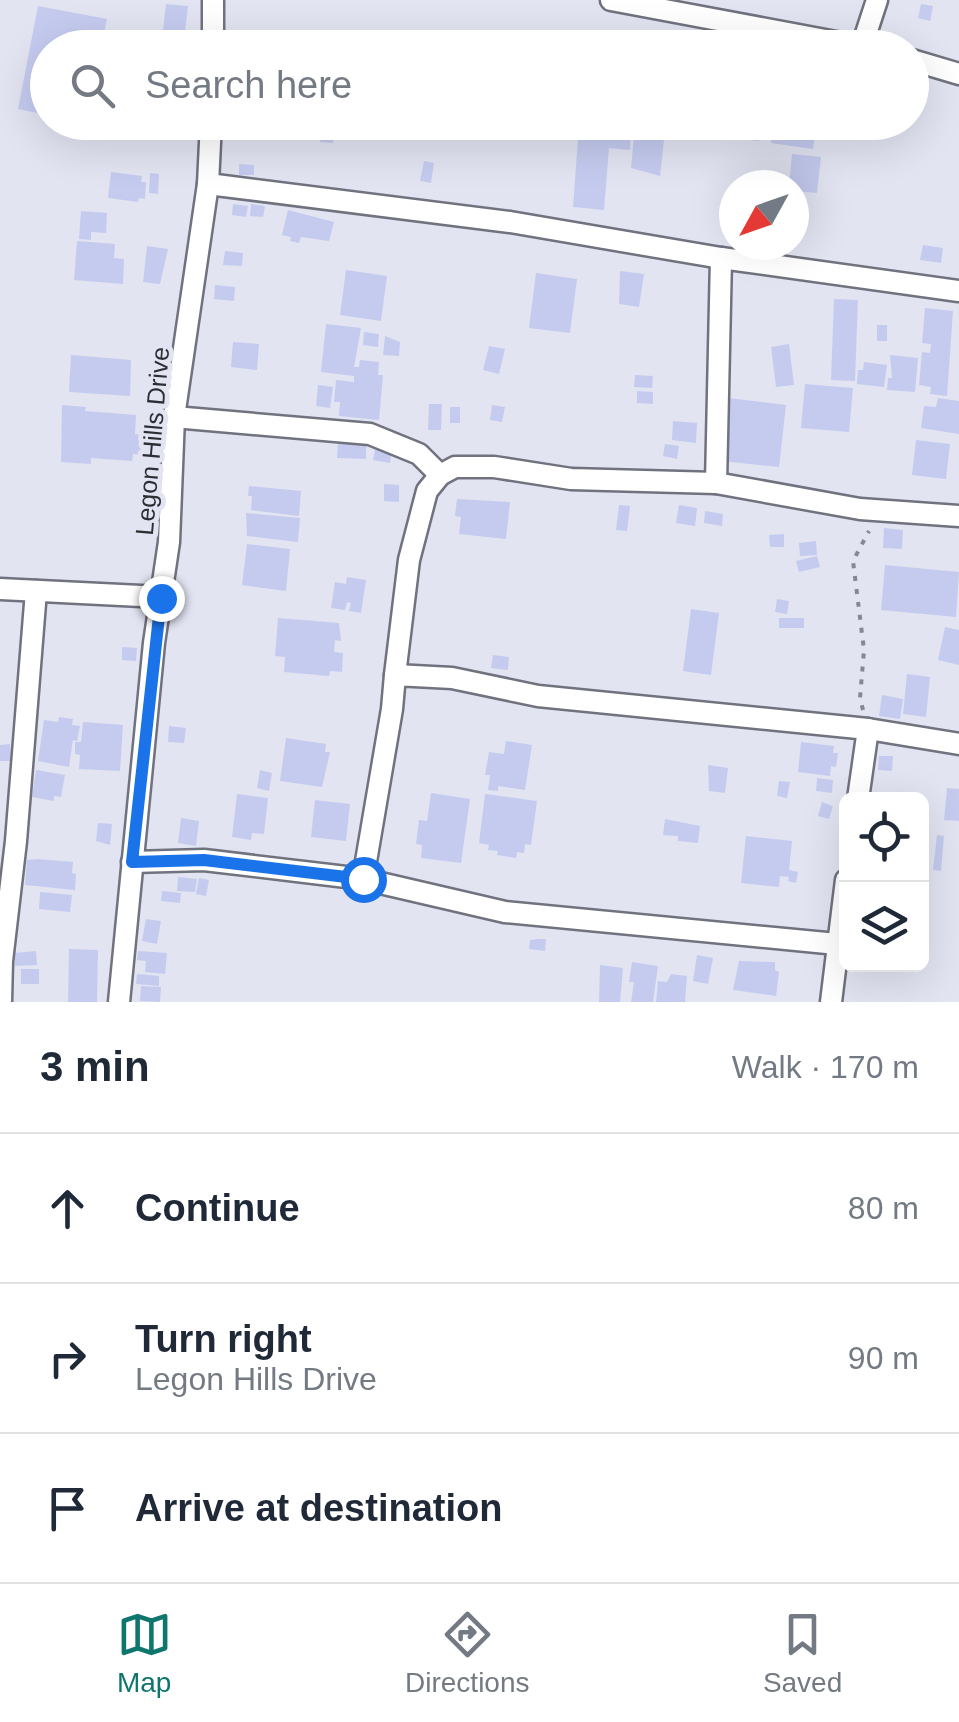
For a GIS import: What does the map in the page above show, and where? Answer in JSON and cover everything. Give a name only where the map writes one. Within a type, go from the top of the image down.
[{"type":"street","points":[[213,0],[213,30]]},
{"type":"street","points":[[612,0],[667,5],[785,30]]},
{"type":"street","points":[[869,30],[877,0]]},
{"type":"street","points":[[929,65],[959,74]]},
{"type":"street","name":"Legon Hills Drive","points":[[120,1002],[169,542],[174,417],[208,184],[210,140]]},
{"type":"street","points":[[208,184],[510,222],[719,258]]},
{"type":"street","points":[[716,483],[721,260]]},
{"type":"street","points":[[735,260],[959,291]]},
{"type":"street","points":[[174,417],[370,434],[419,454],[440,475]]},
{"type":"street","points":[[363,879],[392,709],[413,540],[427,490],[440,475],[455,467],[471,465],[571,480],[716,483],[860,509],[959,516]]},
{"type":"street","points":[[0,589],[161,598]]},
{"type":"street","points":[[1,1002],[8,809],[36,591]]},
{"type":"street","points":[[394,675],[452,678],[538,696],[868,729],[959,744]]},
{"type":"street","points":[[859,792],[868,729]]},
{"type":"street","points":[[132,862],[204,860],[363,879],[505,912],[838,944]]},
{"type":"street","points":[[831,1002],[846,882]]},
{"type":"path","points":[[868,729],[860,698],[864,650],[853,561],[863,537],[884,510]]},
{"type":"building","points":[[166,4],[188,6],[185,30],[163,30]]},
{"type":"building","points":[[921,4],[933,6],[930,21],[918,18]]},
{"type":"building","points":[[38,6],[107,19],[105,30],[33,30]]},
{"type":"building","points":[[30,47],[30,111],[18,109]]},
{"type":"building","points":[[578,140],[630,140],[630,150],[609,148],[604,210],[573,207]]},
{"type":"building","points":[[634,140],[664,140],[660,176],[631,168]]},
{"type":"building","points":[[771,140],[814,140],[813,149],[771,143]]},
{"type":"building","points":[[792,154],[821,157],[817,193],[809,192],[809,170],[790,170]]},
{"type":"building","points":[[424,161],[434,163],[431,183],[420,181]]},
{"type":"building","points":[[239,164],[254,165],[254,175],[239,175]]},
{"type":"building","points":[[111,172],[142,176],[141,182],[146,182],[145,199],[139,198],[138,202],[108,198]]},
{"type":"building","points":[[150,173],[159,174],[158,194],[149,193]]},
{"type":"building","points":[[233,204],[248,206],[246,217],[232,215]]},
{"type":"building","points":[[251,204],[265,206],[263,217],[250,216]]},
{"type":"building","points":[[288,210],[334,222],[329,241],[301,237],[299,243],[282,235]]},
{"type":"building","points":[[81,211],[107,213],[106,233],[91,232],[91,240],[79,239]]},
{"type":"building","points":[[77,241],[115,244],[114,258],[124,259],[123,284],[74,280]]},
{"type":"building","points":[[923,245],[943,248],[941,263],[920,260]]},
{"type":"building","points":[[147,246],[168,249],[160,284],[143,282]]},
{"type":"building","points":[[225,251],[243,253],[242,266],[223,265]]},
{"type":"building","points":[[346,270],[387,276],[381,321],[340,315]]},
{"type":"building","points":[[620,271],[644,274],[639,307],[619,304]]},
{"type":"building","points":[[536,273],[577,279],[570,333],[529,328]]},
{"type":"building","points":[[215,285],[235,287],[234,301],[214,299]]},
{"type":"building","points":[[834,299],[858,300],[855,381],[831,380]]},
{"type":"building","points":[[925,308],[953,311],[947,396],[930,394],[931,387],[919,385],[922,352],[930,353],[931,344],[922,343]]},
{"type":"building","points":[[326,324],[361,328],[354,367],[359,367],[360,360],[379,362],[378,375],[383,375],[379,420],[339,416],[340,402],[334,402],[336,380],[354,382],[354,376],[321,372]]},
{"type":"building","points":[[877,325],[887,325],[887,341],[877,341]]},
{"type":"building","points":[[364,332],[379,334],[378,347],[363,345]]},
{"type":"building","points":[[385,336],[400,342],[399,356],[383,355]]},
{"type":"building","points":[[233,342],[259,344],[257,370],[231,367]]},
{"type":"building","points":[[789,344],[794,385],[776,387],[771,347]]},
{"type":"building","points":[[489,346],[505,349],[499,374],[483,370]]},
{"type":"building","points":[[71,355],[131,360],[130,396],[69,392]]},
{"type":"building","points":[[890,355],[918,358],[915,392],[887,390],[888,378],[892,378]]},
{"type":"building","points":[[864,362],[887,365],[884,387],[857,384],[858,370],[863,370]]},
{"type":"building","points":[[635,375],[653,376],[652,388],[634,387]]},
{"type":"building","points":[[805,384],[853,388],[849,432],[801,428]]},
{"type":"building","points":[[318,385],[333,387],[330,408],[316,406]]},
{"type":"building","points":[[637,391],[653,392],[653,404],[637,403]]},
{"type":"building","points":[[728,398],[786,405],[779,467],[721,461]]},
{"type":"building","points":[[938,398],[959,401],[959,434],[921,428],[924,406],[936,407]]},
{"type":"building","points":[[429,404],[442,404],[441,430],[428,430]]},
{"type":"building","points":[[62,405],[136,415],[135,434],[146,435],[144,455],[133,454],[132,461],[91,458],[91,464],[61,462]]},
{"type":"building","points":[[492,405],[505,407],[502,422],[490,420]]},
{"type":"building","points":[[450,407],[460,407],[460,423],[450,423]]},
{"type":"building","points":[[673,421],[697,423],[696,443],[672,440]]},
{"type":"building","points":[[916,440],[950,444],[946,479],[912,475]]},
{"type":"building","points":[[338,441],[366,442],[366,459],[337,458]]},
{"type":"building","points":[[377,441],[393,443],[390,463],[373,460]]},
{"type":"building","points":[[665,444],[679,446],[677,459],[663,456]]},
{"type":"building","points":[[384,484],[399,485],[399,502],[384,501]]},
{"type":"building","points":[[249,486],[301,491],[299,516],[251,510]]},
{"type":"building","points":[[457,499],[510,502],[506,539],[459,534]]},
{"type":"building","points":[[619,505],[630,506],[627,531],[616,530]]},
{"type":"building","points":[[679,505],[697,508],[695,526],[676,523]]},
{"type":"building","points":[[705,511],[723,514],[722,526],[704,523]]},
{"type":"building","points":[[246,513],[300,518],[298,542],[247,536]]},
{"type":"building","points":[[884,528],[903,530],[902,549],[883,548]]},
{"type":"building","points":[[784,534],[784,547],[770,547],[769,535]]},
{"type":"building","points":[[816,541],[817,555],[800,556],[799,543]]},
{"type":"building","points":[[247,544],[290,549],[286,591],[242,585]]},
{"type":"building","points":[[817,556],[820,567],[799,572],[796,561]]},
{"type":"building","points":[[885,565],[959,572],[956,617],[881,610]]},
{"type":"building","points":[[347,577],[366,580],[361,613],[349,611],[351,603],[347,602],[345,610],[331,608],[335,582],[346,584]]},
{"type":"building","points":[[777,599],[789,601],[787,614],[775,612]]},
{"type":"building","points":[[691,609],[719,613],[711,675],[683,671]]},
{"type":"building","points":[[278,618],[339,623],[341,641],[335,640],[334,652],[343,653],[342,672],[330,671],[329,676],[284,672],[285,657],[275,656]]},
{"type":"building","points":[[779,618],[804,618],[804,628],[779,628]]},
{"type":"building","points":[[945,627],[959,630],[959,665],[938,660]]},
{"type":"building","points":[[122,647],[137,648],[136,661],[122,660]]},
{"type":"building","points":[[493,655],[509,657],[508,670],[491,668]]},
{"type":"building","points":[[907,674],[930,677],[926,717],[903,714]]},
{"type":"building","points":[[882,695],[903,699],[900,719],[879,716]]},
{"type":"building","points":[[59,717],[73,719],[72,725],[80,726],[77,741],[73,740],[69,767],[38,761],[44,720],[58,722]]},
{"type":"building","points":[[83,722],[123,725],[120,771],[79,769],[80,755],[75,754],[75,742],[81,742]]},
{"type":"building","points":[[169,726],[186,728],[184,743],[168,742]]},
{"type":"building","points":[[286,738],[326,744],[325,752],[330,752],[322,787],[280,781]]},
{"type":"building","points":[[506,741],[532,745],[525,790],[498,786],[498,791],[488,790],[490,775],[485,775],[489,752],[504,754]]},
{"type":"building","points":[[801,742],[834,746],[833,753],[838,753],[830,776],[798,772]]},
{"type":"building","points":[[10,744],[11,761],[0,761],[0,745]]},
{"type":"building","points":[[879,756],[893,756],[892,771],[878,770]]},
{"type":"building","points":[[708,765],[728,768],[725,793],[709,791]]},
{"type":"building","points":[[36,770],[65,775],[61,797],[54,796],[54,801],[32,797]]},
{"type":"building","points":[[260,770],[272,773],[269,791],[257,788]]},
{"type":"building","points":[[817,778],[833,780],[832,793],[816,791]]},
{"type":"building","points":[[779,781],[790,782],[787,798],[777,796]]},
{"type":"building","points":[[947,788],[959,789],[959,821],[944,820]]},
{"type":"building","points":[[431,793],[470,799],[461,863],[421,858],[422,845],[416,844],[419,820],[427,821]]},
{"type":"building","points":[[237,794],[268,798],[264,834],[252,833],[251,840],[232,837]]},
{"type":"building","points":[[485,794],[537,801],[531,845],[525,844],[524,853],[517,852],[516,858],[497,855],[498,851],[488,850],[489,845],[479,843]]},
{"type":"building","points":[[315,800],[350,804],[346,841],[311,837]]},
{"type":"building","points":[[822,802],[833,806],[829,819],[818,816]]},
{"type":"building","points":[[181,818],[199,821],[196,846],[178,843]]},
{"type":"building","points":[[665,819],[700,826],[698,843],[663,835]]},
{"type":"building","points":[[98,823],[112,824],[110,845],[96,841]]},
{"type":"building","points":[[937,835],[944,836],[941,871],[933,870]]},
{"type":"building","points":[[746,836],[792,841],[789,870],[798,872],[796,883],[780,876],[779,887],[741,883]]},
{"type":"building","points":[[27,860],[73,862],[75,890],[25,885]]},
{"type":"building","points":[[178,877],[197,879],[195,892],[177,891]]},
{"type":"building","points":[[199,878],[209,880],[206,896],[196,894]]},
{"type":"building","points":[[162,891],[181,893],[180,903],[161,901]]},
{"type":"building","points":[[40,892],[72,895],[70,912],[39,909]]},
{"type":"building","points":[[146,919],[161,921],[157,944],[142,941]]},
{"type":"building","points":[[546,939],[545,951],[529,949],[530,940]]},
{"type":"building","points":[[69,949],[98,950],[97,1002],[68,1002]]},
{"type":"building","points":[[36,951],[37,965],[15,966],[14,953]]},
{"type":"building","points":[[138,951],[167,953],[165,974],[145,972],[146,961],[137,960]]},
{"type":"building","points":[[697,955],[713,958],[708,984],[693,981]]},
{"type":"building","points":[[739,961],[775,962],[779,972],[776,996],[733,990]]},
{"type":"building","points":[[632,962],[658,966],[653,1002],[631,1002]]},
{"type":"building","points":[[600,965],[623,968],[620,1002],[599,1002]]},
{"type":"building","points":[[21,969],[39,969],[39,984],[21,984]]},
{"type":"building","points":[[137,974],[159,976],[159,986],[136,984]]},
{"type":"building","points":[[671,974],[687,976],[685,1002],[656,1002],[658,981],[667,982]]},
{"type":"building","points":[[141,986],[161,987],[160,1002],[140,1001]]},
{"type":"route","points":[[161,598],[132,862],[204,860],[363,879]]}]
